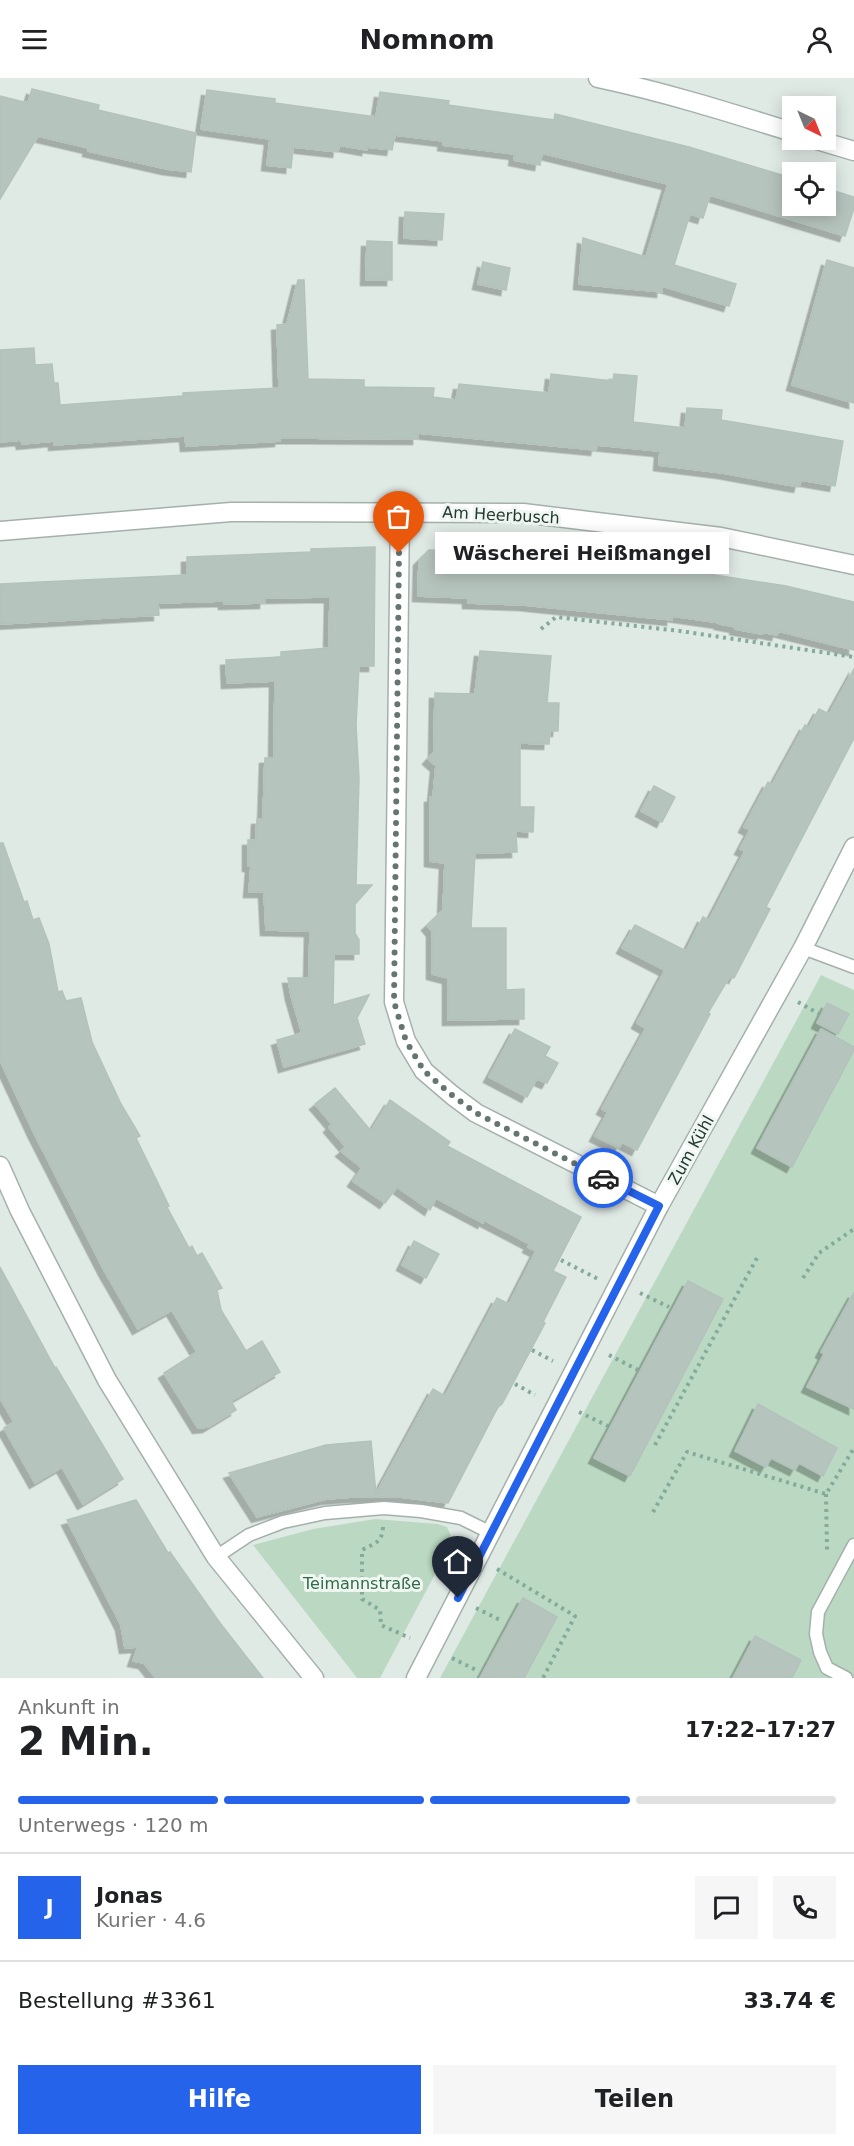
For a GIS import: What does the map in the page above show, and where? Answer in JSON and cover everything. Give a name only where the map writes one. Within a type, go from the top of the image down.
[{"type":"street","points":[[598,78],[690,101],[782,129]]},
{"type":"street","points":[[836,146],[854,151]]},
{"type":"street","name":"Am Heerbusch","points":[[0,531],[231,512],[523,513],[720,537],[854,565]]},
{"type":"street","points":[[400,512],[394,1002],[406,1041],[424,1071],[476,1113],[659,1206]]},
{"type":"street","name":"Zum Kühl","points":[[416,1678],[659,1206],[803,948],[854,847]]},
{"type":"street","points":[[0,1166],[20,1211],[107,1380],[216,1557],[314,1678]]},
{"type":"lane","points":[[803,948],[854,967]]},
{"type":"lane","points":[[216,1557],[249,1535],[283,1522],[325,1514],[384,1508],[461,1518],[491,1533]]},
{"type":"lane","points":[[846,1678],[827,1668],[816,1634],[818,1612],[854,1545]]},
{"type":"path","points":[[541,629],[556,617],[680,631],[854,657]]},
{"type":"path","points":[[803,1278],[819,1253],[854,1229]]},
{"type":"path","points":[[656,1445],[758,1256]]},
{"type":"path","points":[[561,1260],[669,1307]]},
{"type":"path","points":[[588,1345],[640,1371]]},
{"type":"path","points":[[559,1402],[610,1427]]},
{"type":"path","points":[[827,1594],[826,1494],[854,1448]]},
{"type":"path","points":[[653,1512],[687,1452],[826,1494]]},
{"type":"path","points":[[384,1508],[382,1536],[377,1542],[362,1550],[362,1599],[380,1610],[381,1625],[432,1647]]},
{"type":"path","points":[[478,1558],[575,1616],[543,1678]]},
{"type":"green space","points":[[821,975],[854,990],[854,1678],[440,1678]]},
{"type":"green space","name":"Teimannstraße","points":[[375,1519],[438,1524],[447,1527],[451,1536],[450,1546],[380,1678],[357,1678],[253,1545],[313,1529]]},
{"type":"building","points":[[32,89],[99,105],[98,110],[196,133],[191,172],[167,169],[88,151],[89,148],[38,136],[0,199],[0,96],[28,103]]},
{"type":"building","points":[[207,90],[275,99],[275,103],[376,117],[380,92],[449,101],[448,105],[554,120],[555,114],[689,147],[782,175],[782,216],[836,216],[836,191],[854,197],[854,208],[845,236],[710,195],[703,218],[690,214],[674,265],[736,284],[729,306],[662,286],[662,292],[579,284],[583,238],[646,257],[668,184],[542,153],[540,165],[514,160],[515,154],[443,145],[444,141],[395,135],[392,150],[367,147],[367,150],[339,145],[338,152],[293,147],[291,168],[267,165],[270,139],[201,129]]},
{"type":"building","points":[[405,212],[444,214],[442,240],[404,238]]},
{"type":"building","points":[[367,241],[392,242],[392,280],[366,280]]},
{"type":"building","points":[[827,260],[854,268],[854,403],[792,385]]},
{"type":"building","points":[[483,262],[510,268],[506,290],[478,284]]},
{"type":"building","points":[[298,280],[304,280],[308,379],[364,380],[364,387],[434,388],[433,397],[456,400],[459,384],[549,393],[551,374],[613,381],[614,374],[637,376],[633,422],[685,428],[687,408],[722,410],[721,420],[843,441],[835,486],[801,480],[799,487],[723,473],[659,465],[660,451],[597,445],[596,450],[418,433],[418,439],[280,438],[280,441],[186,446],[185,436],[54,445],[54,441],[22,444],[21,440],[0,442],[0,350],[34,348],[35,365],[52,364],[54,383],[58,383],[60,405],[183,396],[183,393],[279,388],[277,325],[287,324]]},
{"type":"building","points":[[375,547],[374,666],[359,666],[356,725],[359,779],[356,885],[372,885],[355,904],[355,933],[359,940],[359,954],[334,954],[333,1005],[369,995],[357,1018],[365,1044],[284,1067],[277,1040],[302,1033],[288,978],[309,978],[310,931],[266,930],[264,892],[249,892],[251,866],[248,866],[248,840],[256,840],[257,819],[263,819],[265,758],[274,758],[275,681],[227,683],[226,660],[281,657],[281,652],[329,648],[330,597],[265,598],[265,603],[224,604],[224,601],[158,603],[159,615],[0,624],[0,584],[187,575],[187,557]]},
{"type":"building","points":[[429,550],[506,552],[505,558],[643,571],[644,564],[786,586],[854,602],[854,650],[778,631],[777,635],[762,632],[762,634],[735,629],[736,627],[721,623],[672,616],[672,620],[524,605],[468,603],[468,598],[418,596],[419,560]]},
{"type":"building","points":[[480,651],[551,656],[547,703],[559,703],[558,731],[550,731],[549,744],[520,743],[520,807],[534,807],[533,832],[516,831],[517,852],[475,853],[471,928],[506,928],[506,990],[524,989],[524,1019],[448,1020],[448,978],[432,974],[432,931],[427,925],[443,910],[445,863],[430,861],[430,797],[433,797],[436,766],[428,759],[434,752],[435,693],[475,694]]},
{"type":"building","points":[[854,669],[854,738],[766,907],[770,909],[734,978],[730,976],[708,1013],[710,1014],[637,1150],[622,1142],[619,1148],[595,1136],[608,1112],[602,1109],[646,1028],[637,1023],[665,970],[622,948],[635,925],[686,951],[703,917],[709,920],[745,851],[740,849],[750,830],[744,827],[768,782],[772,785],[805,725],[809,727],[819,709],[829,714]]},
{"type":"building","points":[[654,786],[675,797],[662,822],[641,811]]},
{"type":"building","points":[[0,843],[3,843],[24,902],[27,901],[33,920],[39,918],[49,944],[58,992],[62,991],[66,1001],[81,998],[92,1042],[121,1104],[140,1136],[136,1138],[169,1206],[167,1207],[189,1248],[192,1246],[197,1256],[202,1253],[222,1288],[217,1290],[221,1310],[246,1351],[262,1341],[280,1372],[231,1401],[236,1410],[208,1427],[198,1428],[164,1373],[197,1352],[172,1310],[138,1329],[104,1270],[34,1133],[0,1060]]},
{"type":"building","points":[[827,1003],[849,1014],[838,1034],[817,1023]]},
{"type":"building","points":[[515,1029],[550,1047],[545,1056],[558,1063],[547,1083],[537,1079],[527,1097],[489,1077]]},
{"type":"building","points":[[821,1029],[854,1047],[854,1050],[792,1167],[757,1148]]},
{"type":"building","points":[[335,1088],[371,1131],[390,1100],[450,1142],[447,1146],[581,1217],[553,1271],[566,1277],[543,1322],[545,1323],[448,1503],[400,1497],[353,1497],[326,1499],[257,1517],[229,1473],[326,1445],[371,1441],[376,1494],[433,1389],[445,1396],[497,1298],[509,1304],[536,1251],[528,1247],[530,1244],[436,1198],[430,1210],[397,1187],[385,1203],[353,1181],[362,1168],[341,1151],[346,1147],[329,1127],[332,1124],[315,1104]]},
{"type":"building","points":[[414,1241],[439,1254],[426,1278],[402,1265]]},
{"type":"building","points":[[0,1267],[55,1368],[123,1479],[83,1504],[62,1467],[35,1483],[4,1428],[14,1422],[0,1398]]},
{"type":"building","points":[[688,1281],[723,1299],[630,1476],[594,1458]]},
{"type":"building","points":[[854,1292],[854,1409],[807,1387],[824,1354],[821,1352]]},
{"type":"building","points":[[758,1404],[837,1448],[823,1476],[799,1463],[795,1470],[771,1458],[766,1467],[735,1451]]},
{"type":"building","points":[[136,1500],[168,1553],[170,1552],[220,1623],[263,1678],[156,1678],[144,1663],[133,1661],[138,1647],[125,1648],[121,1625],[67,1520]]},
{"type":"building","points":[[523,1598],[557,1617],[524,1678],[480,1678]]},
{"type":"building","points":[[755,1636],[801,1660],[792,1678],[733,1678]]},
{"type":"way so far","points":[[399,553],[394,1002],[406,1041],[424,1071],[476,1113],[603,1178]]},
{"type":"place","name":"Wäscherei Heißmangel","points":[[399,553]]},
{"type":"route","points":[[458,1598],[659,1206],[603,1178]]}]
